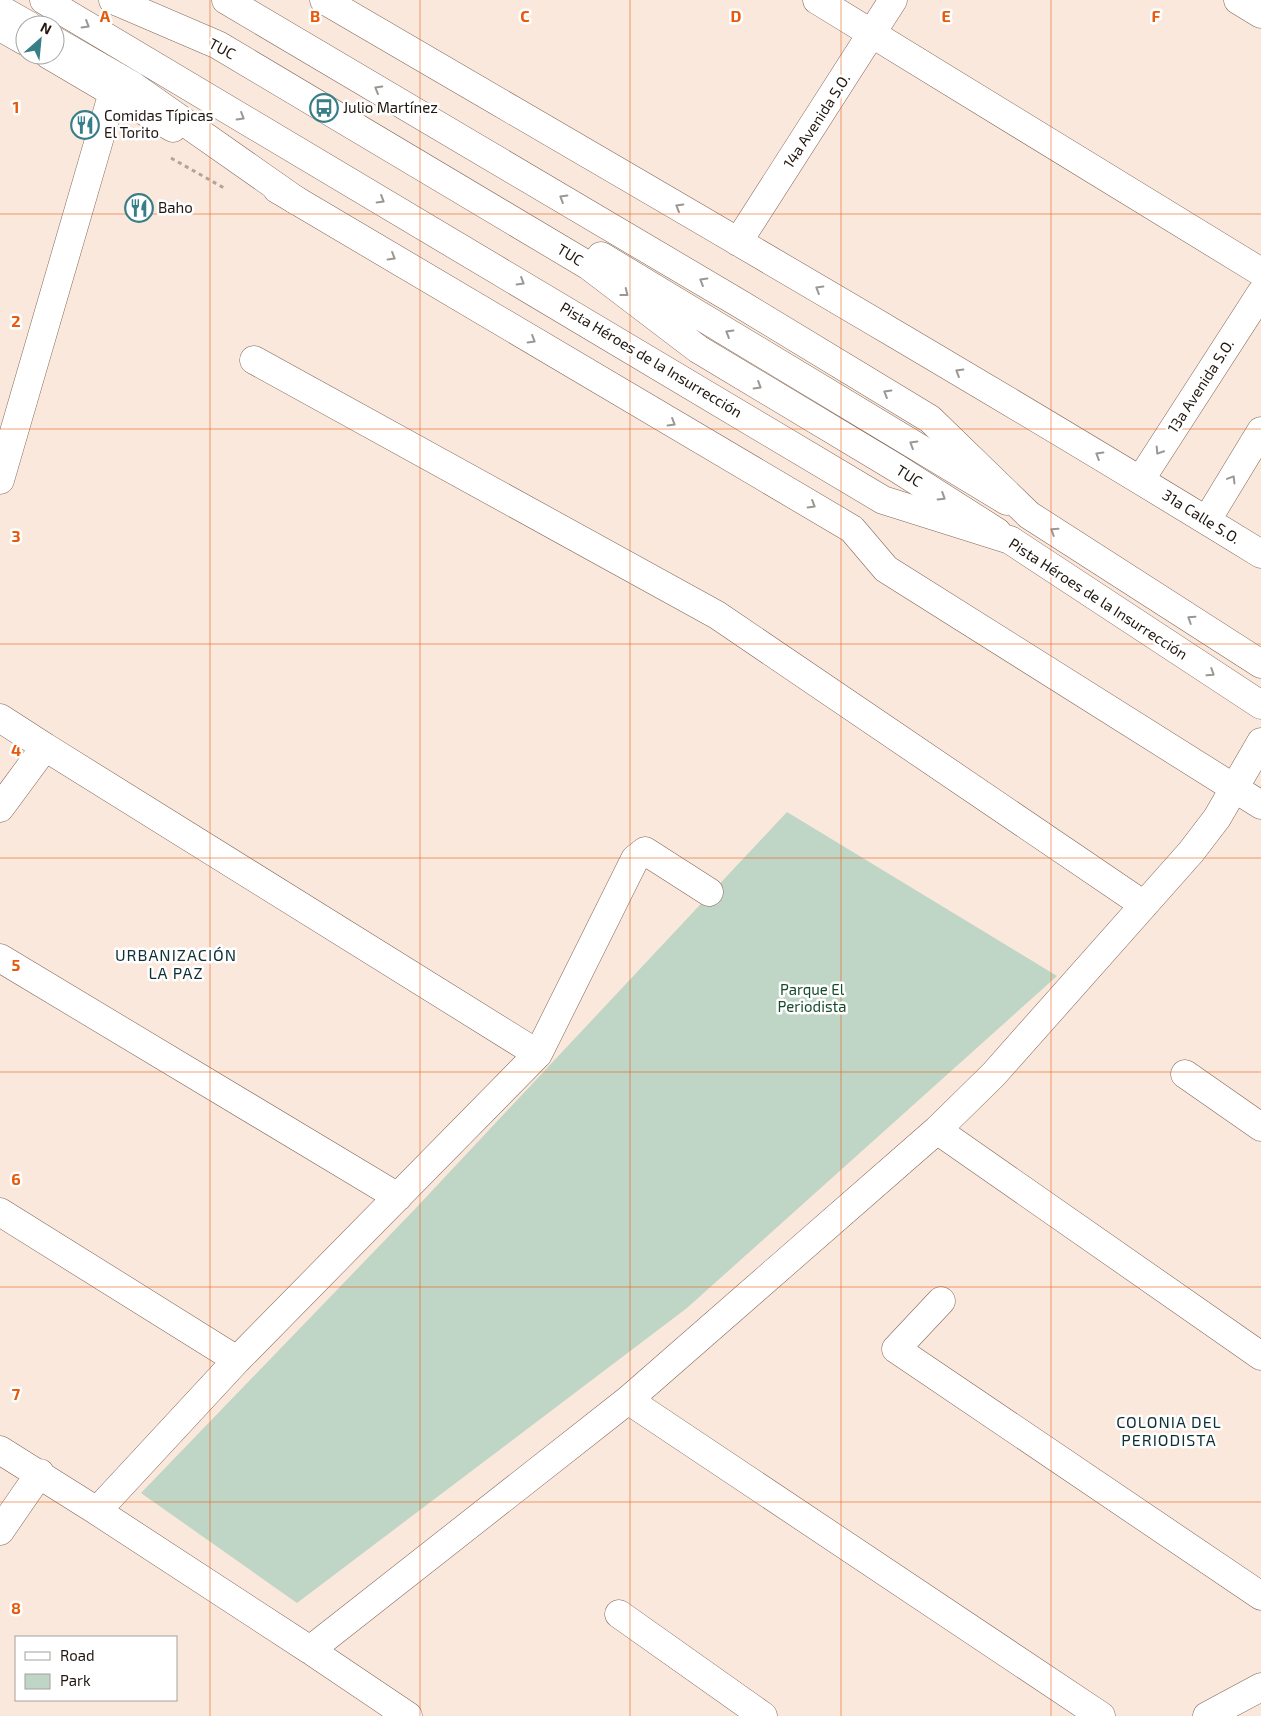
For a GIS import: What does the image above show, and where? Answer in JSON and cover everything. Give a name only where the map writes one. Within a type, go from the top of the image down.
[{"type":"street","name":"Pista Héroes de la Insurrección","points":[[44,0],[883,500],[1010,540],[1261,705]]},
{"type":"street","name":"TUC","points":[[113,0],[218,45],[589,266],[698,349],[898,469],[1010,540]]},
{"type":"street","name":"TUC","points":[[155,0],[218,28],[746,342],[1030,515]]},
{"type":"street","points":[[226,0],[700,280],[930,419],[1030,515],[1261,664]]},
{"type":"street","points":[[324,0],[1141,479]]},
{"type":"street","points":[[817,0],[1261,272]]},
{"type":"street","name":"14a Avenida S.O.","points":[[738,242],[893,0]]},
{"type":"street","points":[[1238,0],[1261,14]]},
{"type":"street","points":[[0,9],[15,18]]},
{"type":"street","points":[[0,27],[15,35]]},
{"type":"street","points":[[65,47],[133,86],[297,201]]},
{"type":"street","points":[[65,64],[852,529],[886,569],[1234,786],[1261,805]]},
{"type":"street","points":[[0,480],[113,92]]},
{"type":"street","name":"13a Avenida S.O.","points":[[1141,479],[1261,293]]},
{"type":"street","points":[[254,360],[716,615],[1144,905]]},
{"type":"street","points":[[1206,520],[1261,431]]},
{"type":"street","name":"31a Calle S.O.","points":[[1141,479],[1261,554]]},
{"type":"street","points":[[0,718],[538,1054]]},
{"type":"street","points":[[310,1650],[628,1400],[937,1130],[994,1074],[1144,905],[1217,818],[1261,742]]},
{"type":"street","points":[[0,808],[45,747]]},
{"type":"street","points":[[97,1511],[237,1360],[538,1054],[635,860],[645,851],[709,892]]},
{"type":"street","points":[[0,958],[398,1197]]},
{"type":"street","points":[[1185,1074],[1261,1127]]},
{"type":"street","points":[[937,1130],[1261,1356]]},
{"type":"street","points":[[0,1212],[237,1360]]},
{"type":"street","points":[[941,1301],[896,1349],[1261,1596]]},
{"type":"street","points":[[628,1400],[1101,1716]]},
{"type":"street","points":[[0,1450],[40,1473],[408,1716]]},
{"type":"street","points":[[0,1531],[40,1473]]},
{"type":"street","points":[[619,1614],[762,1716]]},
{"type":"street","points":[[1207,1716],[1261,1688]]},
{"type":"green space","name":"Parque El Periodista","points":[[787,812],[1057,976],[687,1308],[297,1603],[141,1493],[415,1209]]},
{"type":"place","name":"Julio Martínez","points":[[324,108]]},
{"type":"place","name":"Comidas Típicas El Torito","points":[[85,125]]},
{"type":"place","name":"Baho","points":[[139,208]]},
{"type":"district","name":"URBANIZACIÓN LA PAZ","points":[[176,964]]},
{"type":"district","name":"COLONIA DEL PERIODISTA","points":[[1169,1431]]}]
